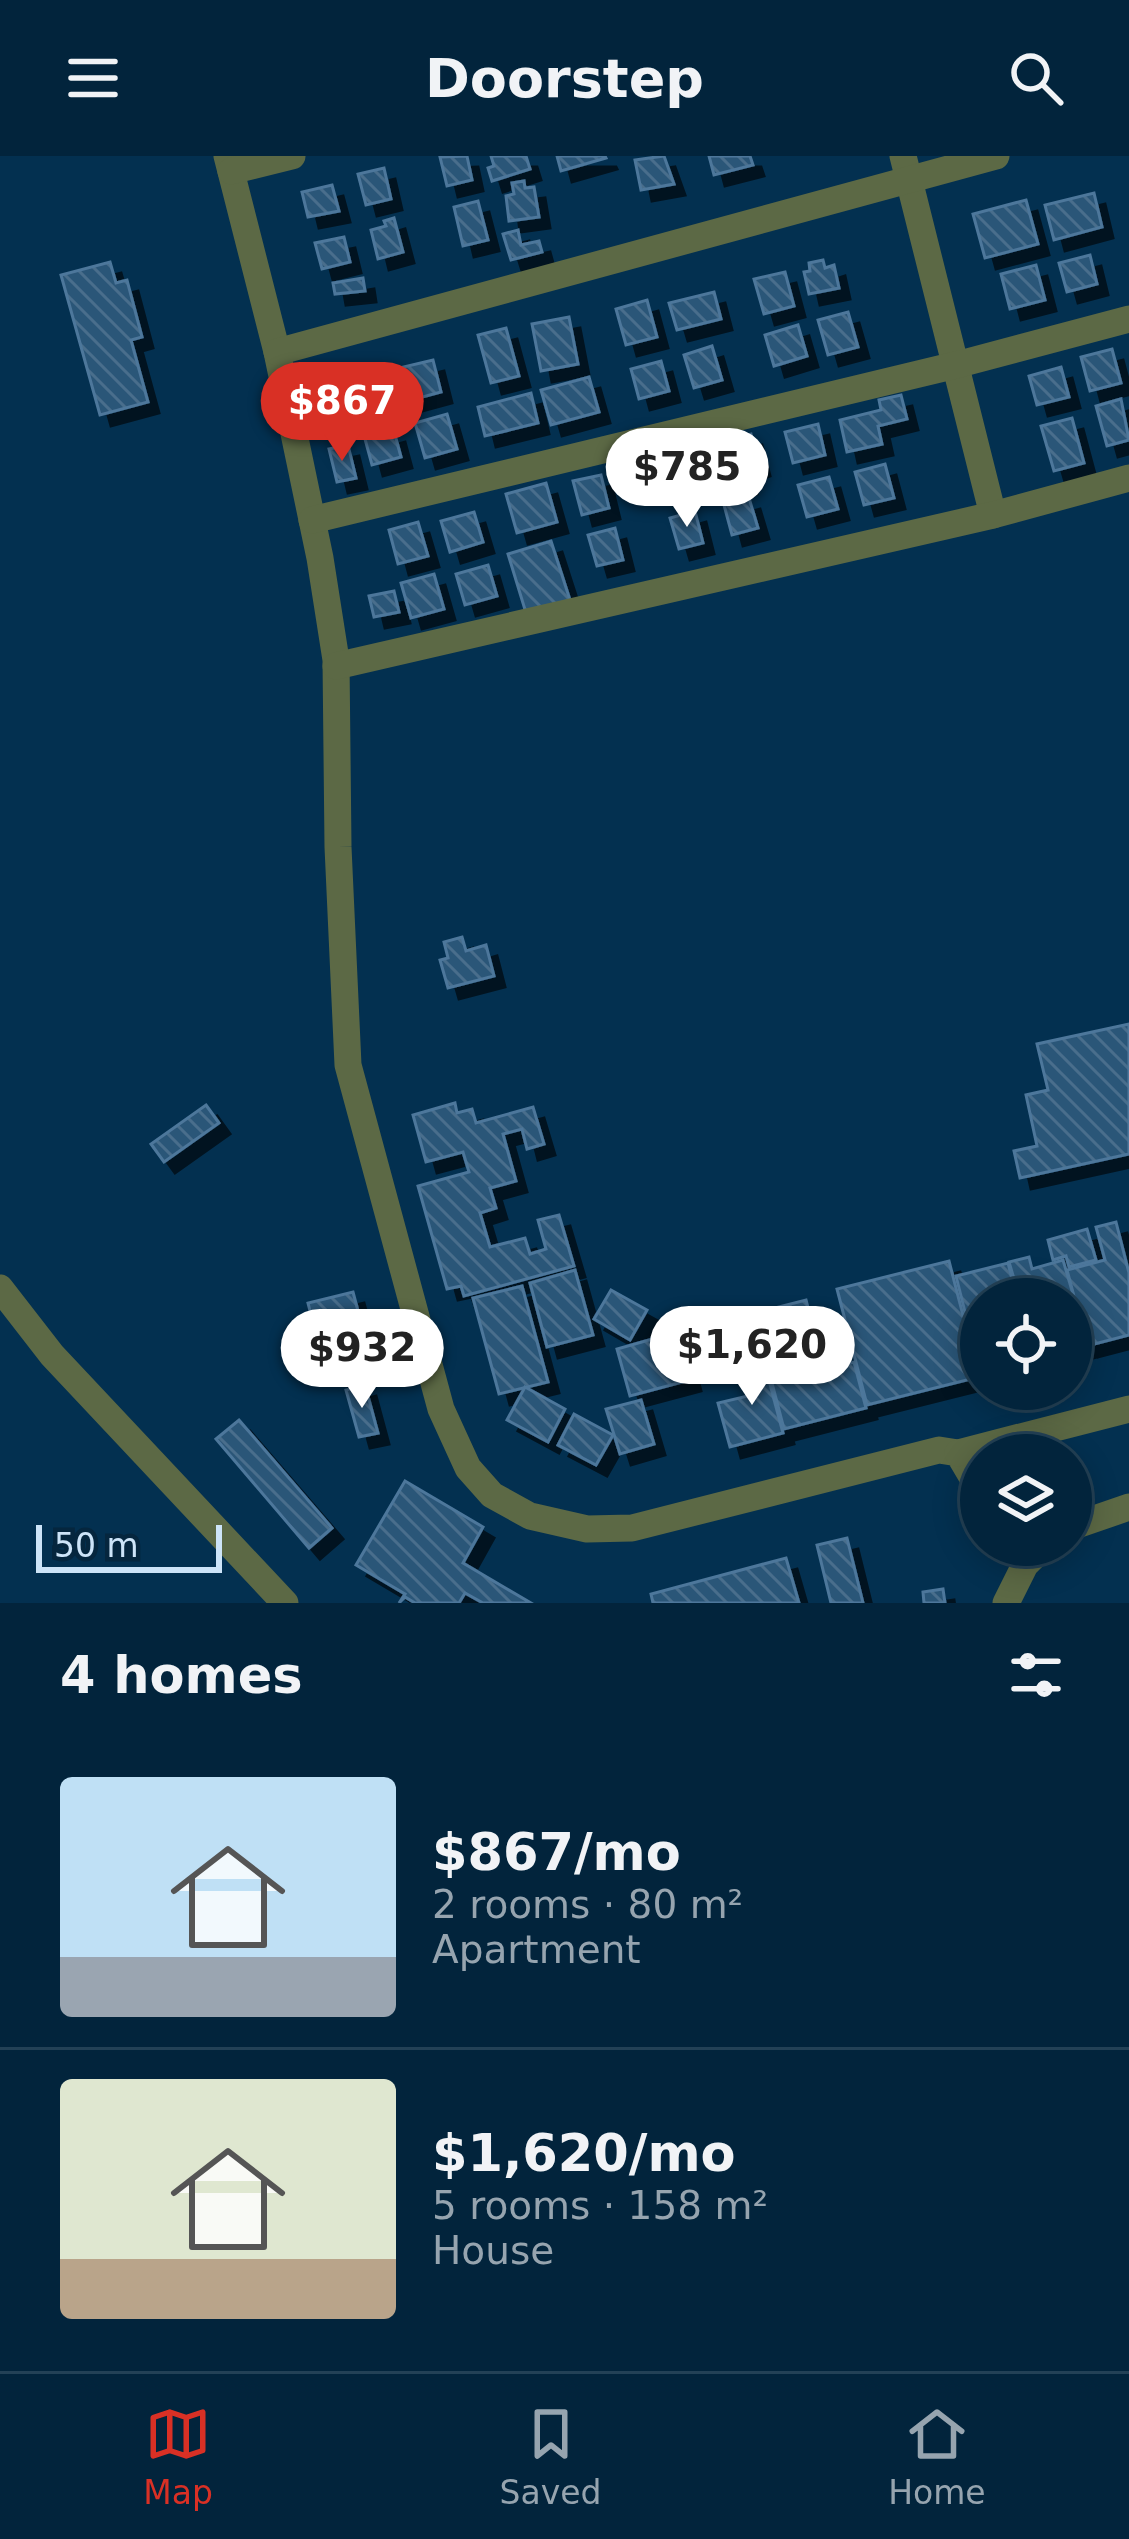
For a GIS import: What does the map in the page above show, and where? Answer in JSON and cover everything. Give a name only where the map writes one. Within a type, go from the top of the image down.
[{"type":"street","points":[[292,156],[229,164],[277,352],[336,666],[338,847],[349,1065],[441,1408],[467,1468],[492,1495],[530,1516],[587,1529],[632,1528],[939,1450],[958,1453],[1129,1409]]},
{"type":"street","points":[[277,352],[906,167],[996,156]]},
{"type":"street","points":[[906,167],[993,515]]},
{"type":"street","points":[[312,520],[1129,319]]},
{"type":"street","points":[[336,666],[993,515],[1129,478]]},
{"type":"street","points":[[0,1288],[52,1355],[285,1603]]},
{"type":"street","points":[[1092,1519],[1129,1507]]},
{"type":"street","points":[[1006,1603],[1022,1566]]},
{"type":"building","points":[[467,156],[472,180],[447,186],[440,157]]},
{"type":"building","points":[[491,156],[526,156],[530,169],[492,181]]},
{"type":"building","points":[[557,156],[605,156],[606,158],[561,171]]},
{"type":"building","points":[[664,156],[674,184],[641,190],[635,160]]},
{"type":"building","points":[[709,156],[750,156],[753,165],[714,175]]},
{"type":"building","points":[[384,168],[391,199],[366,205],[358,174]]},
{"type":"building","points":[[524,181],[525,188],[534,187],[539,217],[509,221],[506,196],[514,194],[512,183]]},
{"type":"building","points":[[332,185],[339,211],[308,217],[302,192]]},
{"type":"building","points":[[1094,193],[1102,227],[1054,240],[1045,205]]},
{"type":"building","points":[[1026,200],[1038,244],[985,258],[973,214]]},
{"type":"building","points":[[478,201],[488,240],[463,246],[454,207]]},
{"type":"building","points":[[394,218],[403,252],[378,259],[371,230]]},
{"type":"building","points":[[518,230],[521,245],[539,241],[542,252],[511,260],[503,234]]},
{"type":"building","points":[[344,237],[350,262],[322,269],[315,243]]},
{"type":"building","points":[[1090,255],[1097,284],[1067,292],[1059,263]]},
{"type":"building","points":[[823,260],[825,268],[834,265],[839,288],[809,294],[804,272],[810,271],[809,263]]},
{"type":"building","points":[[110,262],[116,283],[127,280],[142,337],[131,340],[148,402],[100,415],[61,275]]},
{"type":"building","points":[[1036,265],[1045,300],[1010,309],[1001,274]]},
{"type":"building","points":[[785,272],[794,306],[764,314],[754,279]]},
{"type":"building","points":[[363,278],[365,291],[335,294],[333,283]]},
{"type":"building","points":[[714,292],[721,319],[677,330],[669,303]]},
{"type":"building","points":[[647,300],[657,337],[626,345],[616,309]]},
{"type":"building","points":[[848,312],[858,347],[828,355],[818,320]]},
{"type":"building","points":[[569,317],[578,364],[541,371],[532,324]]},
{"type":"building","points":[[798,325],[807,356],[774,366],[765,335]]},
{"type":"building","points":[[506,328],[519,376],[491,383],[478,335]]},
{"type":"building","points":[[712,346],[722,380],[694,388],[684,355]]},
{"type":"building","points":[[1112,349],[1121,383],[1090,391],[1081,357]]},
{"type":"building","points":[[433,360],[441,392],[408,401],[399,368]]},
{"type":"building","points":[[661,361],[669,391],[639,399],[631,369]]},
{"type":"building","points":[[1061,367],[1069,397],[1037,405],[1029,376]]},
{"type":"building","points":[[589,377],[599,412],[551,425],[541,390]]},
{"type":"building","points":[[378,378],[388,414],[359,422],[349,386]]},
{"type":"building","points":[[531,393],[538,423],[485,436],[478,407]]},
{"type":"building","points":[[901,395],[907,419],[878,426],[882,444],[847,452],[840,420],[881,410],[879,400]]},
{"type":"building","points":[[1121,399],[1129,440],[1107,446],[1096,406]]},
{"type":"building","points":[[447,414],[457,449],[425,458],[415,423]]},
{"type":"building","points":[[1072,418],[1084,463],[1054,471],[1041,426]]},
{"type":"building","points":[[818,424],[825,455],[793,463],[785,432]]},
{"type":"building","points":[[394,431],[401,457],[372,465],[365,439]]},
{"type":"building","points":[[751,434],[759,465],[743,470],[746,483],[713,492],[702,446]]},
{"type":"building","points":[[348,445],[356,478],[337,482],[329,449]]},
{"type":"building","points":[[684,454],[693,486],[665,494],[655,461]]},
{"type":"building","points":[[885,464],[894,498],[864,505],[855,472]]},
{"type":"building","points":[[601,475],[609,508],[582,515],[573,481]]},
{"type":"building","points":[[829,477],[838,509],[807,517],[798,485]]},
{"type":"building","points":[[546,483],[557,522],[517,533],[506,494]]},
{"type":"building","points":[[749,498],[758,528],[732,535],[724,505]]},
{"type":"building","points":[[695,511],[703,543],[679,549],[670,518]]},
{"type":"building","points":[[474,512],[483,542],[450,552],[441,521]]},
{"type":"building","points":[[418,522],[428,556],[398,564],[389,530]]},
{"type":"building","points":[[615,528],[623,560],[597,566],[588,535]]},
{"type":"building","points":[[551,541],[570,600],[526,613],[508,554]]},
{"type":"building","points":[[488,565],[497,596],[465,605],[456,574]]},
{"type":"building","points":[[434,574],[444,609],[411,618],[401,583]]},
{"type":"building","points":[[394,591],[399,612],[374,617],[369,596]]},
{"type":"building","points":[[462,937],[466,951],[486,945],[494,976],[448,988],[440,960],[448,958],[444,942]]},
{"type":"building","points":[[1129,1024],[1129,1154],[1020,1178],[1014,1151],[1037,1146],[1026,1095],[1048,1090],[1037,1044]]},
{"type":"building","points":[[455,1103],[457,1113],[472,1109],[476,1123],[533,1107],[544,1144],[527,1149],[522,1129],[503,1134],[516,1181],[490,1188],[496,1208],[480,1213],[490,1247],[525,1238],[530,1254],[546,1249],[538,1220],[559,1215],[574,1266],[464,1296],[461,1286],[447,1289],[418,1186],[469,1172],[463,1152],[426,1162],[413,1115]]},
{"type":"building","points":[[206,1105],[219,1123],[164,1162],[151,1144]]},
{"type":"building","points":[[1116,1222],[1129,1273],[1129,1335],[1092,1345],[1092,1278],[1069,1278],[1067,1270],[1105,1260],[1096,1227]]},
{"type":"building","points":[[1087,1229],[1096,1260],[1069,1267],[1066,1256],[1053,1260],[1048,1240]]},
{"type":"building","points":[[1029,1257],[1032,1269],[1063,1260],[1068,1278],[1014,1278],[1009,1262]]},
{"type":"building","points":[[949,1261],[960,1304],[960,1382],[867,1405],[837,1289]]},
{"type":"building","points":[[1008,1263],[1012,1278],[960,1278],[960,1292],[956,1276]]},
{"type":"building","points":[[575,1270],[593,1335],[547,1347],[530,1283]]},
{"type":"building","points":[[522,1286],[548,1382],[499,1394],[473,1298]]},
{"type":"building","points":[[611,1290],[647,1310],[630,1340],[594,1319]]},
{"type":"building","points":[[353,1292],[367,1345],[350,1349],[355,1372],[340,1375],[335,1355],[322,1358],[308,1303]]},
{"type":"building","points":[[806,1300],[813,1327],[792,1332],[797,1348],[832,1339],[839,1366],[854,1362],[866,1408],[784,1429],[761,1341],[723,1351],[716,1323]]},
{"type":"building","points":[[677,1332],[690,1380],[630,1396],[617,1349]]},
{"type":"building","points":[[763,1358],[783,1433],[730,1447],[718,1403],[748,1396],[740,1364]]},
{"type":"building","points":[[365,1385],[378,1433],[359,1437],[346,1390]]},
{"type":"building","points":[[525,1387],[565,1409],[548,1442],[507,1420]]},
{"type":"building","points":[[641,1400],[654,1444],[620,1454],[606,1409]]},
{"type":"building","points":[[574,1414],[613,1435],[596,1465],[558,1445]]},
{"type":"building","points":[[239,1420],[332,1528],[309,1548],[216,1439]]},
{"type":"building","points":[[405,1481],[483,1527],[463,1563],[531,1603],[483,1603],[465,1593],[459,1603],[415,1603],[405,1597],[399,1603],[405,1594],[356,1565]]},
{"type":"building","points":[[847,1538],[863,1603],[831,1603],[817,1545]]},
{"type":"building","points":[[786,1558],[799,1603],[653,1603],[651,1594]]},
{"type":"building","points":[[943,1589],[945,1603],[924,1603],[923,1592]]}]
